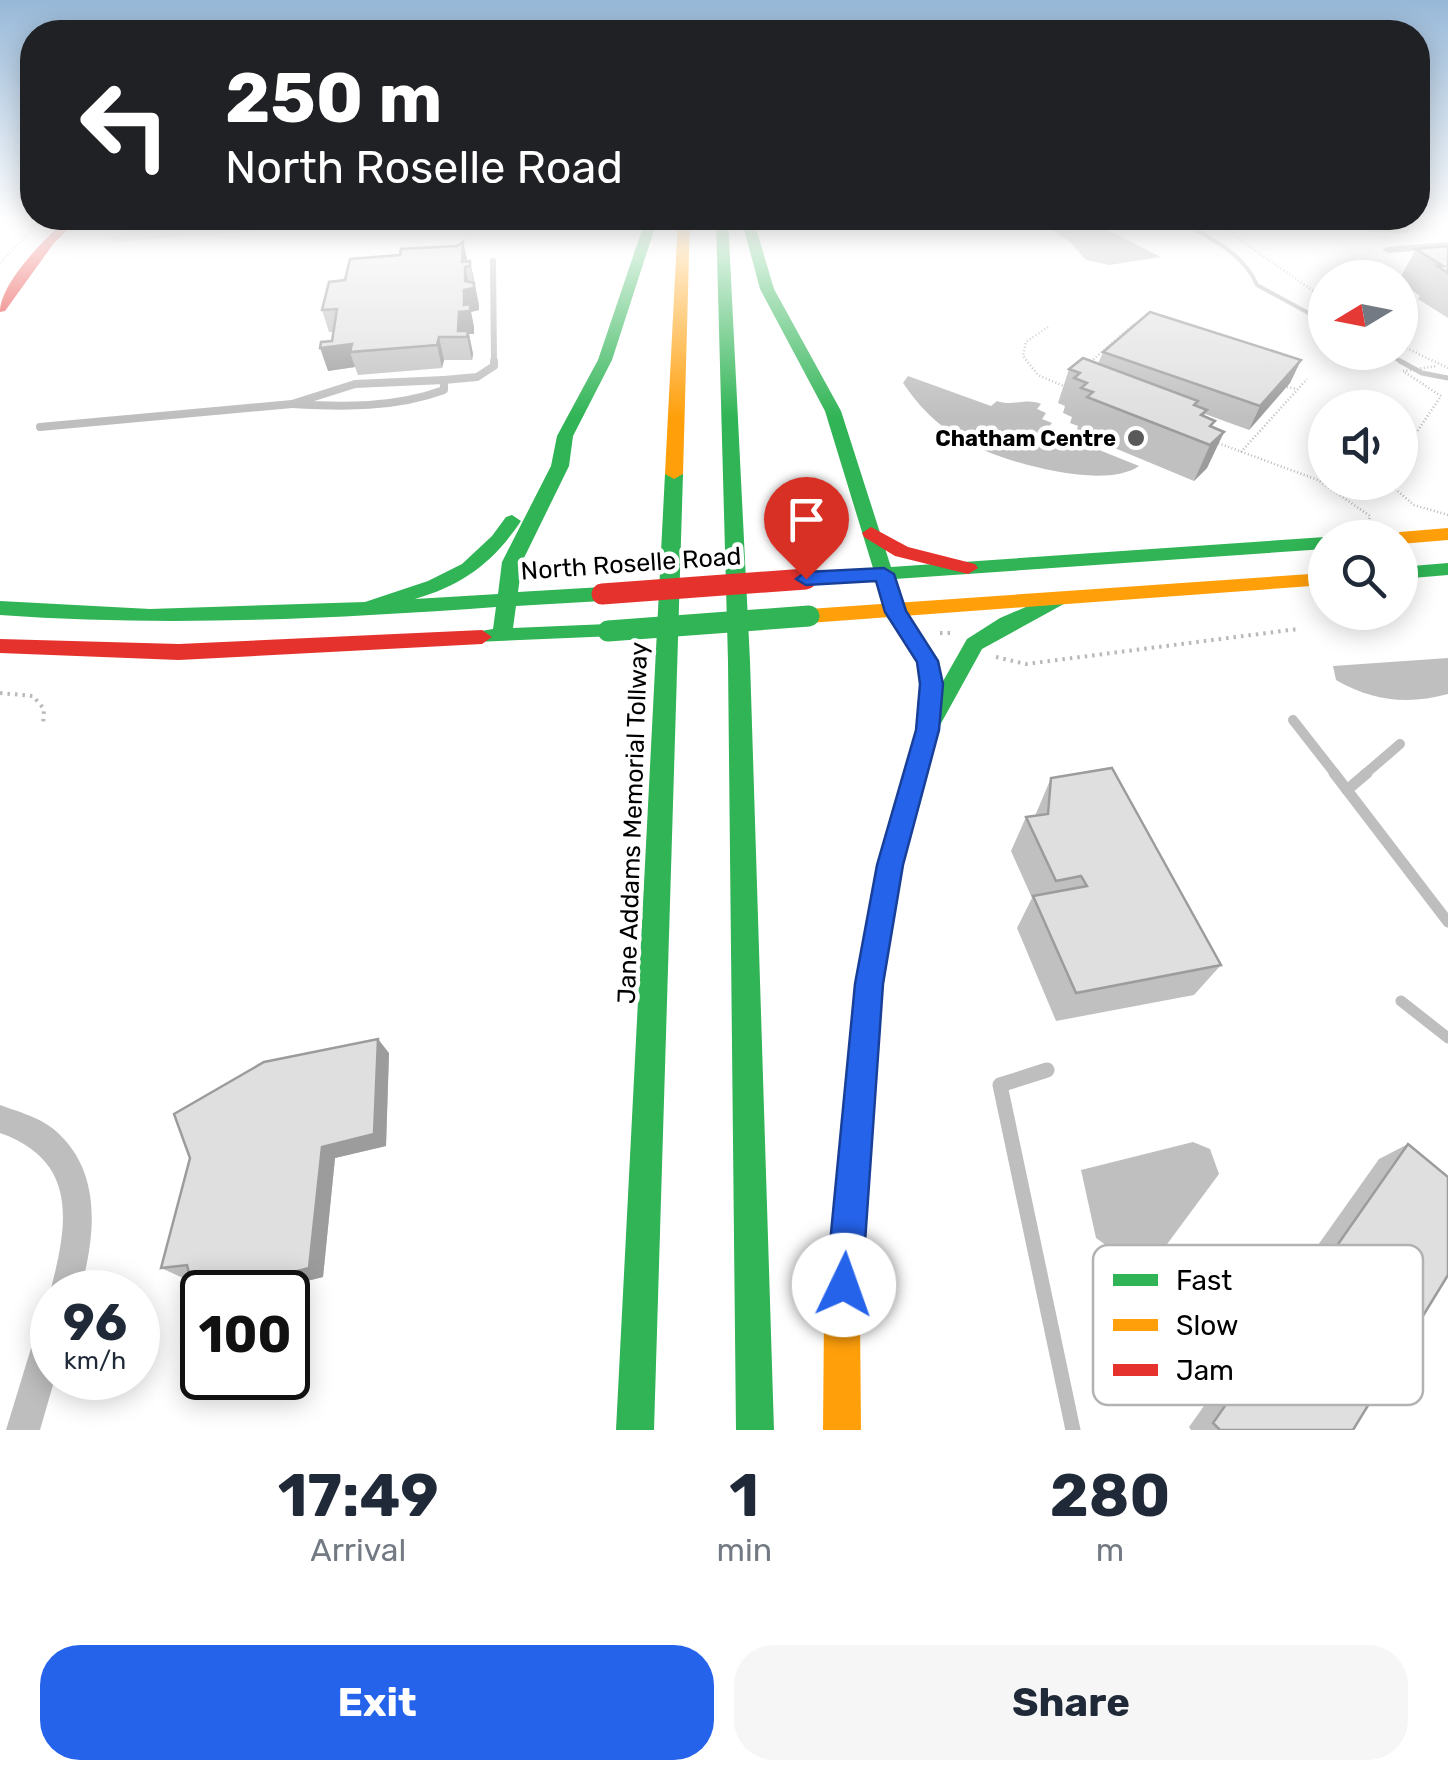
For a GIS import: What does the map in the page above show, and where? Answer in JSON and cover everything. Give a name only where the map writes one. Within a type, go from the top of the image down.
[{"type":"main road","points":[[0,308],[6,284]]},
{"type":"main road","points":[[374,604],[438,585],[480,566],[504,539],[544,455],[564,436],[605,360],[630,284]]},
{"type":"main road","name":"Jane Addams Memorial Tollway","points":[[634,1430],[681,284]]},
{"type":"main road","points":[[725,284],[739,662],[755,1430]]},
{"type":"main road","points":[[766,284],[832,411],[896,612],[928,661],[932,684],[928,730],[890,865],[869,984],[842,1318],[842,1430]]},
{"type":"main road","points":[[502,636],[512,562],[560,466],[564,436]]},
{"type":"main road","points":[[871,534],[902,552],[968,568]]},
{"type":"main road","points":[[1418,538],[1444,538]]},
{"type":"main road","name":"North Roselle Road","points":[[0,608],[146,618],[602,594],[1308,539]]},
{"type":"main road","points":[[1418,572],[1448,569]]},
{"type":"main road","points":[[0,646],[179,652],[608,631],[1308,580]]},
{"type":"main road","points":[[928,730],[974,644],[1008,623],[1061,600]]},
{"type":"street","points":[[0,1119],[24,1124],[46,1137],[66,1160],[76,1189],[78,1226],[69,1270]]},
{"type":"street","points":[[23,1430],[32,1400]]},
{"type":"lane","points":[[292,404],[355,384],[487,374],[494,366],[493,284]]},
{"type":"lane","points":[[40,427],[292,404],[327,406],[428,398],[444,390],[444,380]]},
{"type":"lane","points":[[1293,720],[1448,922]]},
{"type":"lane","points":[[1347,790],[1400,744]]},
{"type":"lane","points":[[1402,1001],[1448,1038]]},
{"type":"lane","points":[[1047,1070],[1000,1085],[1073,1430]]},
{"type":"path","points":[[1076,375],[1133,324],[1147,330]]},
{"type":"path","points":[[1048,327],[1026,342],[1023,356],[1038,374],[1073,390]]},
{"type":"path","points":[[1418,355],[1437,366]]},
{"type":"path","points":[[1418,368],[1448,368]]},
{"type":"path","points":[[1408,370],[1403,371],[1441,396],[1418,430]]},
{"type":"path","points":[[1241,452],[1306,378]]},
{"type":"path","points":[[1057,384],[1069,381]]},
{"type":"path","points":[[1286,387],[1296,390]]},
{"type":"path","points":[[1206,438],[1322,483],[1360,504],[1369,520]]},
{"type":"path","points":[[1406,500],[1427,512],[1448,515]]},
{"type":"path","points":[[988,655],[1026,664],[1298,630]]},
{"type":"path","points":[[940,634],[959,632]]},
{"type":"path","points":[[0,693],[33,696],[44,710],[43,726]]},
{"type":"shaded area","points":[[908,376],[991,406],[997,401],[1041,404],[1037,409],[1046,413],[1042,419],[1052,423],[1047,429],[1139,466],[1100,476],[1075,474],[1022,463],[976,447],[921,406],[903,383]]},
{"type":"shaded area","points":[[1448,658],[1448,694],[1419,699],[1390,699],[1363,693],[1336,680],[1333,666]]},
{"type":"shaded area","points":[[1193,1142],[1210,1149],[1219,1174],[1166,1245],[1106,1245],[1096,1238],[1081,1170]]},
{"type":"building","points":[[329,284],[474,284],[474,288],[464,290],[464,305],[470,304],[470,311],[459,312],[458,331],[468,331],[467,337],[439,337],[437,345],[350,352],[352,344],[320,348],[321,342],[332,341],[337,309],[322,310]]},
{"type":"building","points":[[1150,312],[1301,360],[1260,406],[1103,352]]},
{"type":"building","points":[[1083,358],[1198,401],[1194,405],[1207,410],[1201,415],[1215,421],[1210,426],[1224,432],[1210,445],[1087,397],[1093,392],[1081,388],[1087,383],[1074,378],[1080,373],[1069,369]]},
{"type":"building","points":[[1112,768],[1221,965],[1076,993],[1033,896],[1087,886],[1081,876],[1056,881],[1026,817],[1048,814],[1051,778]]},
{"type":"building","points":[[378,1039],[374,1134],[322,1147],[309,1268],[161,1268],[190,1158],[174,1114],[264,1062]]},
{"type":"building","points":[[1408,1144],[1448,1177],[1448,1275],[1423,1316],[1423,1245],[1337,1245]]},
{"type":"building","points":[[1226,1405],[1368,1405],[1353,1430],[1220,1430],[1213,1423]]},
{"type":"waterway","points":[[1256,284],[1308,313]]},
{"type":"waterway","points":[[1416,370],[1448,378]]},
{"type":"traffic: fast","points":[[502,636],[512,562],[560,466],[565,436],[605,360],[630,284]]},
{"type":"traffic: fast","points":[[725,284],[739,661],[755,1430]]},
{"type":"traffic: fast","points":[[766,284],[833,411],[896,612],[928,661],[931,683],[927,730],[890,865],[869,984],[850,1223]]},
{"type":"traffic: fast","points":[[635,1430],[674,474]]},
{"type":"traffic: fast","points":[[374,604],[453,578],[485,556],[512,521]]},
{"type":"traffic: fast","points":[[806,579],[1308,544]]},
{"type":"traffic: fast","points":[[1418,572],[1448,569]]},
{"type":"traffic: fast","points":[[0,608],[75,614],[225,615],[602,594]]},
{"type":"traffic: fast","points":[[933,720],[974,644],[1007,623],[1061,600]]},
{"type":"traffic: fast","points":[[608,631],[809,616]]},
{"type":"traffic: fast","points":[[482,637],[608,631]]},
{"type":"traffic: slow","points":[[674,474],[681,284]]},
{"type":"traffic: slow","points":[[1418,536],[1448,534]]},
{"type":"traffic: slow","points":[[809,616],[1308,580]]},
{"type":"traffic: slow","points":[[842,1430],[842,1318],[850,1223]]},
{"type":"traffic: jam","points":[[0,308],[18,284]]},
{"type":"traffic: jam","points":[[871,533],[902,552],[968,568]]},
{"type":"traffic: jam","points":[[602,594],[806,579]]},
{"type":"traffic: jam","points":[[0,646],[179,652],[482,637]]},
{"type":"place","name":"Chatham Centre","points":[[1136,438]]},
{"type":"route","points":[[806,579],[884,574],[896,612],[928,661],[932,684],[928,730],[890,865],[869,984],[844,1285]]}]
